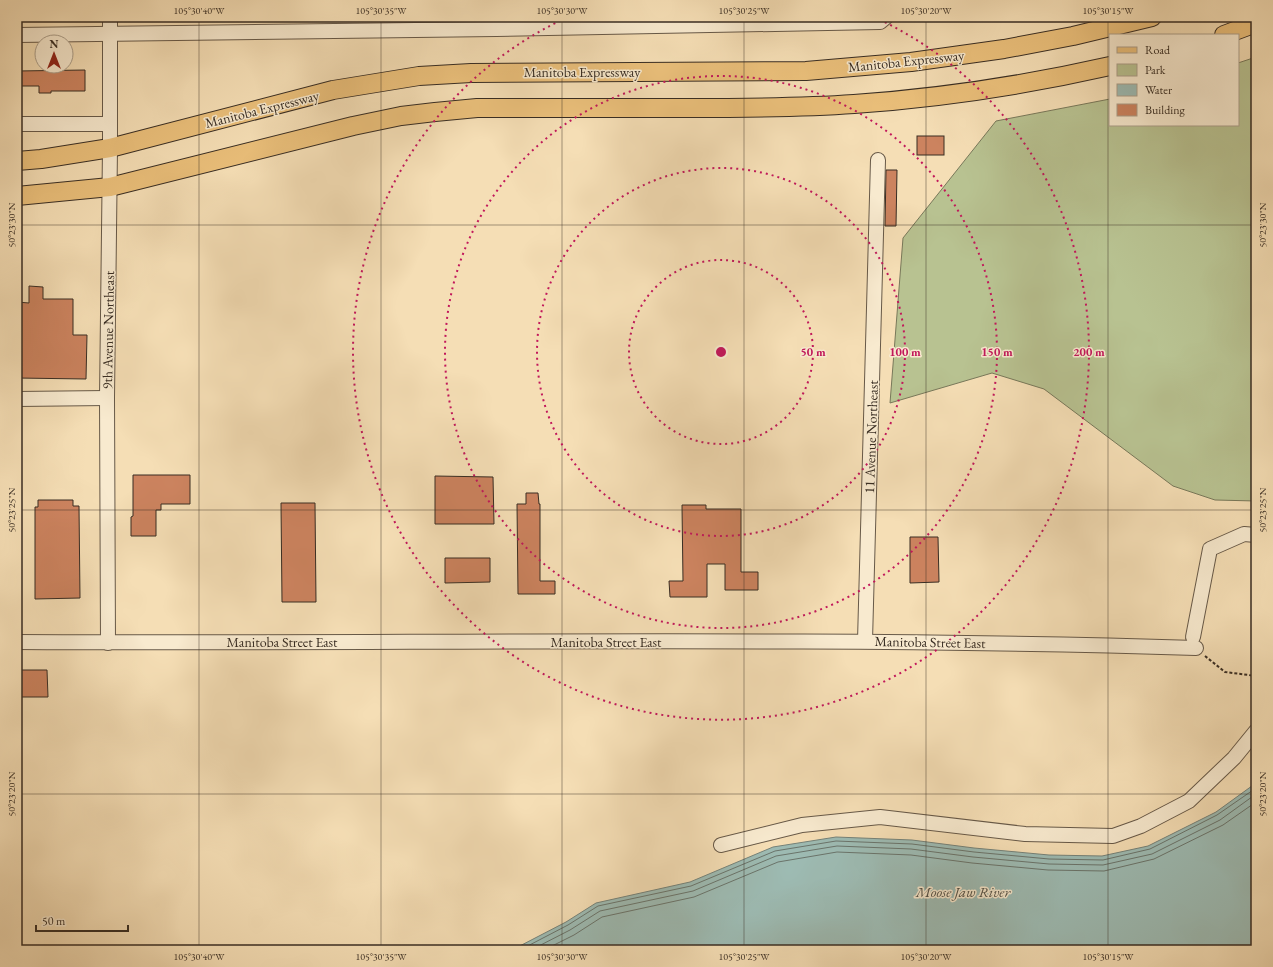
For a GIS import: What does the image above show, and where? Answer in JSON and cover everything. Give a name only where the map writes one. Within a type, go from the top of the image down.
[{"type":"main road","name":"Manitoba Expressway","points":[[17,161],[41,159],[110,148],[334,90],[419,76],[471,73],[806,71],[911,62],[1004,49],[1073,36],[1152,17]]},
{"type":"main road","points":[[1227,34],[1256,24]]},
{"type":"main road","points":[[17,196],[110,187],[353,126],[401,116],[477,108],[764,108],[854,104],[941,95],[1006,86],[1066,76],[1109,66]]},
{"type":"street","name":"9th Avenue Northeast","points":[[108,643],[107,398],[110,187],[110,17]]},
{"type":"street","points":[[17,35],[110,34],[496,23],[883,20]]},
{"type":"street","points":[[17,124],[110,124]]},
{"type":"street","name":"11 Avenue Northeast","points":[[865,641],[878,160]]},
{"type":"street","points":[[17,399],[107,398]]},
{"type":"street","points":[[1194,643],[1210,549],[1244,534],[1256,535]]},
{"type":"street","name":"Manitoba Street East","points":[[17,642],[865,641],[1075,644],[1194,643]]},
{"type":"street","points":[[721,845],[802,825],[880,817],[1025,834],[1113,836],[1141,826],[1189,801],[1234,758],[1256,731]]},
{"type":"path","points":[[1194,643],[1225,672],[1256,676]]},
{"type":"green space","points":[[1256,57],[1256,501],[1215,500],[1173,486],[1044,389],[992,373],[890,403],[903,238],[996,121],[1109,99],[1109,126],[1239,126],[1239,63]]},
{"type":"water","name":"Moose Jaw River","points":[[1256,783],[1256,950],[512,950],[566,922],[596,903],[690,882],[773,847],[836,837],[912,840],[974,848],[1049,855],[1102,856],[1148,846],[1216,812]]},
{"type":"building","points":[[74,70],[85,70],[85,91],[51,91],[51,93],[39,93],[39,86],[17,86],[17,71],[34,71],[34,74],[74,74]]},
{"type":"building","points":[[917,136],[944,136],[944,155],[917,155]]},
{"type":"building","points":[[886,170],[897,170],[896,226],[885,226]]},
{"type":"building","points":[[29,286],[43,287],[43,299],[73,299],[73,335],[87,335],[86,379],[17,378],[17,302],[29,303]]},
{"type":"building","points":[[133,475],[190,475],[190,504],[161,504],[161,510],[156,510],[156,536],[131,536],[131,517],[133,516]]},
{"type":"building","points":[[435,476],[493,477],[494,524],[435,524]]},
{"type":"building","points":[[526,493],[538,493],[540,504],[540,581],[555,581],[555,594],[518,594],[517,504],[526,504]]},
{"type":"building","points":[[38,500],[73,500],[73,506],[79,506],[80,598],[35,599],[35,507],[38,507]]},
{"type":"building","points":[[281,503],[315,503],[316,602],[282,602]]},
{"type":"building","points":[[682,505],[706,505],[706,509],[741,509],[741,572],[758,572],[758,590],[725,590],[725,564],[707,564],[707,597],[670,597],[669,581],[683,581]]},
{"type":"building","points":[[910,537],[938,537],[939,582],[910,583]]},
{"type":"building","points":[[445,558],[490,558],[490,582],[445,583]]},
{"type":"building","points":[[17,670],[47,670],[48,697],[17,697]]}]
